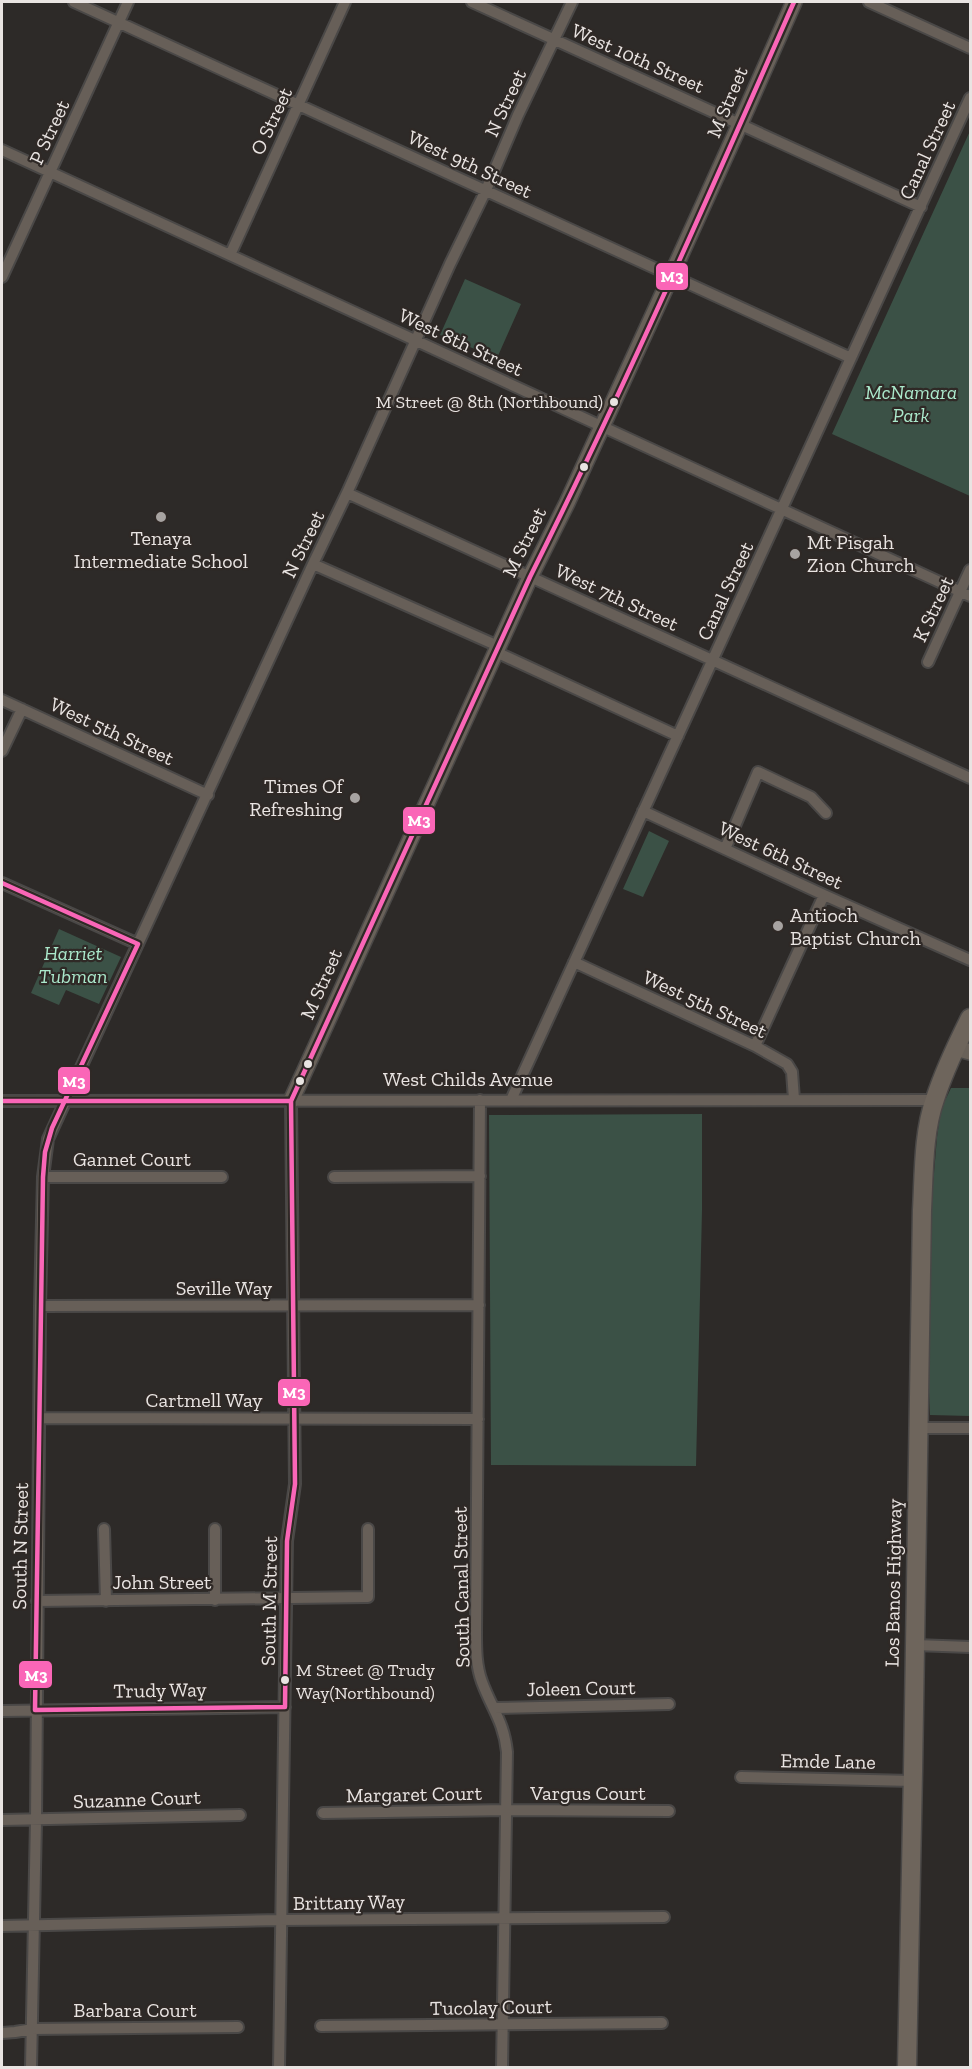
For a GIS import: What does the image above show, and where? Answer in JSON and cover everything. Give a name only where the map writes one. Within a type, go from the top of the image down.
[{"type":"highway","name":"Los Banos Highway","points":[[907,2067],[922,1210],[928,1137],[934,1100],[963,1050],[970,1018]]},
{"type":"street","name":"West 9th Street","points":[[74,2],[851,358]]},
{"type":"street","name":"P Street","points":[[2,277],[128,2]]},
{"type":"street","name":"O Street","points":[[230,255],[345,2]]},
{"type":"street","name":"West 10th Street","points":[[472,2],[921,207]]},
{"type":"street","name":"N Street","points":[[64,1101],[208,795],[417,341],[450,264],[486,190],[518,115],[572,2]]},
{"type":"street","name":"M Street","points":[[291,1101],[530,577],[671,276],[794,2]]},
{"type":"street","points":[[869,2],[970,48]]},
{"type":"street","name":"Canal Street","points":[[511,1100],[970,98]]},
{"type":"street","name":"West 8th Street","points":[[2,150],[966,593]]},
{"type":"street","name":"West 7th Street","points":[[347,493],[712,662],[970,778]]},
{"type":"street","points":[[313,564],[678,736]]},
{"type":"street","name":"K Street","points":[[928,662],[966,593],[970,570]]},
{"type":"street","name":"West 5th Street","points":[[2,700],[208,795]]},
{"type":"street","points":[[2,751],[22,709]]},
{"type":"street","points":[[725,849],[758,772],[811,797],[826,813]]},
{"type":"street","name":"West 6th Street","points":[[644,811],[970,960]]},
{"type":"street","points":[[2,883],[138,944]]},
{"type":"street","points":[[755,1046],[824,895]]},
{"type":"street","name":"West 5th Street","points":[[574,962],[755,1046],[787,1064],[792,1072],[794,1099]]},
{"type":"street","name":"South Canal Street","points":[[480,1100],[476,1655],[483,1683],[505,1733],[507,1752],[502,2067]]},
{"type":"street","name":"West Childs Avenue","points":[[2,1101],[934,1100]]},
{"type":"street","name":"South N Street","points":[[31,2067],[43,1177],[48,1139],[64,1101]]},
{"type":"street","name":"South M Street","points":[[279,2067],[286,1541],[295,1484],[291,1101]]},
{"type":"street","points":[[334,1177],[480,1176]]},
{"type":"street","name":"Gannet Court","points":[[43,1177],[222,1177]]},
{"type":"street","name":"Seville Way","points":[[40,1306],[479,1305]]},
{"type":"street","name":"Cartmell Way","points":[[39,1418],[478,1419]]},
{"type":"street","points":[[918,1428],[970,1428]]},
{"type":"street","points":[[104,1529],[105,1601]]},
{"type":"street","points":[[215,1529],[215,1600]]},
{"type":"street","name":"John Street","points":[[37,1601],[368,1597],[368,1529]]},
{"type":"street","points":[[915,1645],[970,1647]]},
{"type":"street","name":"Joleen Court","points":[[494,1708],[669,1704]]},
{"type":"street","name":"Trudy Way","points":[[2,1710],[285,1707]]},
{"type":"street","name":"Emde Lane","points":[[741,1777],[913,1781]]},
{"type":"street","name":"Vargus Court","points":[[507,1810],[669,1811]]},
{"type":"street","name":"Margaret Court","points":[[322,1814],[507,1810]]},
{"type":"street","name":"Suzanne Court","points":[[2,1820],[240,1815]]},
{"type":"street","name":"Brittany Way","points":[[2,1926],[281,1920],[664,1917]]},
{"type":"street","name":"Tucolay Court","points":[[321,2026],[662,2023]]},
{"type":"street","name":"Barbara Court","points":[[2,2033],[33,2029],[238,2027]]},
{"type":"green space","name":"McNamara Park","points":[[970,131],[970,496],[832,434]]},
{"type":"green space","points":[[465,279],[521,304],[497,358],[440,335]]},
{"type":"green space","points":[[649,831],[669,841],[643,897],[623,889]]},
{"type":"green space","name":"Harriet Tubman","points":[[59,929],[121,957],[99,1004],[66,990],[59,1005],[31,993]]},
{"type":"green space","points":[[951,1088],[970,1088],[970,1416],[930,1415],[928,1369],[931,1209],[941,1109]]},
{"type":"green space","points":[[702,1114],[696,1466],[491,1465],[489,1115]]},
{"type":"transit line","name":"M3","points":[[2,883],[138,944],[52,1128],[45,1152],[35,1710],[285,1707],[287,1541],[295,1484],[291,1101],[530,577],[665,291],[794,2]]},
{"type":"transit line","name":"M3","points":[[2,1101],[291,1101]]},
{"type":"place","name":"M Street @ 8th (Northbound)","points":[[614,402]]},
{"type":"place","name":"Tenaya Intermediate School","points":[[161,517]]},
{"type":"place","name":"Mt Pisgah Zion Church","points":[[795,554]]},
{"type":"place","name":"Times Of Refreshing","points":[[355,798]]},
{"type":"place","name":"Antioch Baptist Church","points":[[778,926]]},
{"type":"place","name":"M Street @ Trudy Way(Northbound)","points":[[285,1680]]}]
